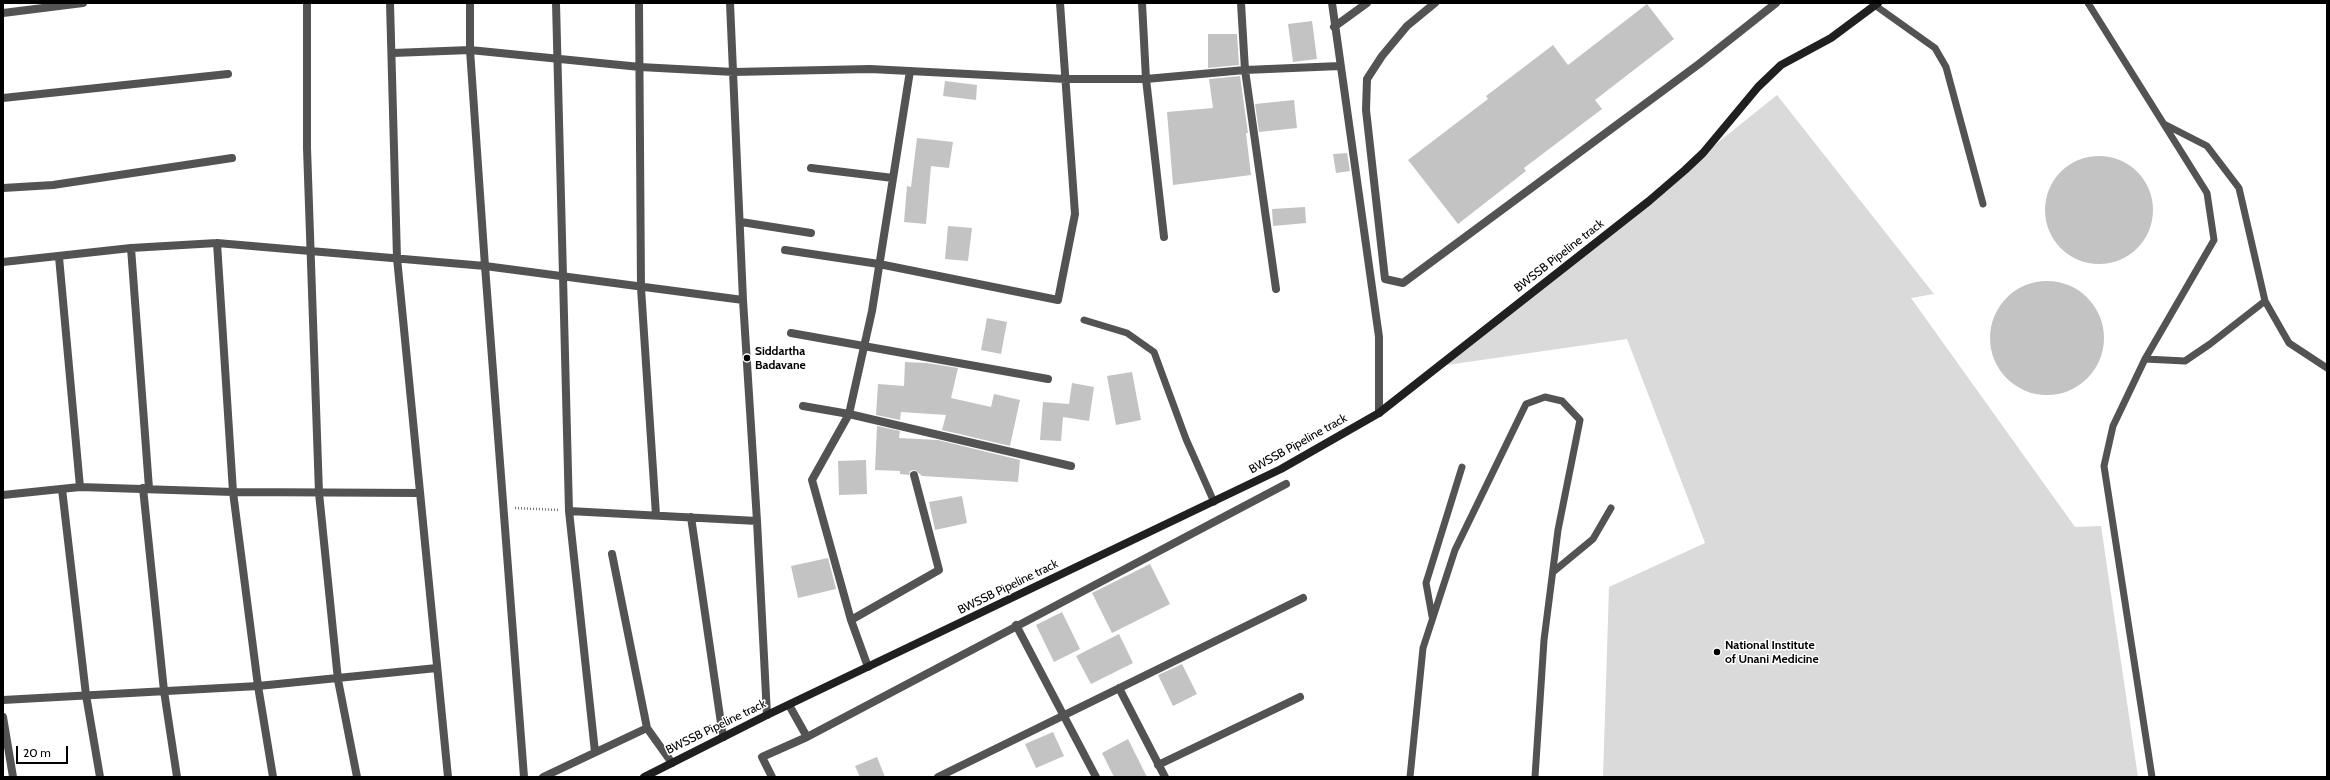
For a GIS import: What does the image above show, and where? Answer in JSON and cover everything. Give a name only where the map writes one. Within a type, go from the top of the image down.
[{"type":"street","points":[[3,13],[83,3]]},
{"type":"street","points":[[307,3],[307,148],[319,493],[338,680],[357,777]]},
{"type":"street","points":[[390,3],[393,53],[398,258],[436,668],[448,777]]},
{"type":"street","points":[[470,3],[470,50],[485,266],[502,508],[524,777]]},
{"type":"street","points":[[556,3],[569,511],[595,752]]},
{"type":"street","points":[[639,3],[641,288],[656,516]]},
{"type":"street","points":[[730,3],[741,222],[743,300],[757,521],[767,715]]},
{"type":"street","points":[[785,250],[879,264],[1058,300],[1075,214],[1060,3]]},
{"type":"street","points":[[1142,3],[1146,79],[1164,237]]},
{"type":"street","points":[[1241,3],[1245,70],[1276,289]]},
{"type":"street","points":[[1332,3],[1334,27],[1379,337],[1379,413]]},
{"type":"street","points":[[1334,27],[1367,3]]},
{"type":"street","points":[[1435,3],[1407,26],[1382,56],[1367,79],[1366,110],[1385,279],[1403,283],[1699,64],[1776,3]]},
{"type":"street","name":"BWSSB Pipeline track","points":[[644,777],[767,715],[1214,502],[1307,455],[1379,413],[1649,201],[1685,170],[1703,153],[1758,87],[1781,65],[1831,38],[1877,5]]},
{"type":"street","points":[[393,53],[470,50],[640,67],[734,72],[870,69],[1066,79],[1146,79],[1245,70],[1340,66]]},
{"type":"street","points":[[868,667],[851,620],[812,480],[849,414],[865,346],[910,71]]},
{"type":"street","points":[[3,98],[228,74]]},
{"type":"street","points":[[3,188],[53,185],[232,158]]},
{"type":"street","points":[[811,168],[893,178]]},
{"type":"street","points":[[741,222],[812,233]]},
{"type":"street","points":[[217,244],[233,492],[258,686],[273,777]]},
{"type":"street","points":[[3,262],[131,248],[217,244],[311,250],[485,266],[641,288],[743,300]]},
{"type":"street","points":[[131,248],[146,488],[164,691],[177,777]]},
{"type":"street","points":[[59,257],[80,487]]},
{"type":"street","points":[[791,332],[1048,379]]},
{"type":"street","points":[[803,406],[849,414],[1071,466]]},
{"type":"street","points":[[851,620],[939,570],[914,475]]},
{"type":"street","points":[[772,777],[762,757],[807,737],[1016,625],[1286,484]]},
{"type":"street","points":[[3,495],[80,487],[233,492],[420,493]]},
{"type":"street","points":[[62,489],[86,695],[100,777]]},
{"type":"street","points":[[569,511],[757,521]]},
{"type":"street","points":[[691,517],[723,737]]},
{"type":"street","points":[[612,554],[647,728],[672,763]]},
{"type":"street","points":[[938,777],[1303,598]]},
{"type":"street","points":[[1016,625],[1096,777]]},
{"type":"street","points":[[3,700],[258,686],[338,680],[436,668]]},
{"type":"street","points":[[1119,688],[1164,777]]},
{"type":"street","points":[[1158,765],[1300,697]]},
{"type":"street","points":[[790,705],[807,737]]},
{"type":"street","points":[[3,717],[7,762],[13,777]]},
{"type":"street","points":[[543,777],[647,728]]},
{"type":"lane","points":[[2088,3],[2207,193],[2214,240],[2145,359],[2113,426],[2104,466],[2152,777]]},
{"type":"lane","points":[[1877,5],[1935,48],[1946,67],[1983,204]]},
{"type":"lane","points":[[2164,124],[2207,146],[2239,188],[2264,301],[2289,343],[2327,368]]},
{"type":"lane","points":[[2145,359],[2184,361],[2210,344],[2264,301]]},
{"type":"lane","points":[[1084,320],[1127,333],[1154,352],[1186,439],[1214,502]]},
{"type":"lane","points":[[1410,777],[1422,648],[1455,550],[1526,404],[1545,396],[1562,401],[1580,420],[1558,530],[1544,640],[1535,777]]},
{"type":"lane","points":[[1432,619],[1426,583],[1462,467]]},
{"type":"lane","points":[[1553,572],[1593,539],[1611,508]]},
{"type":"path","points":[[502,508],[569,511]]},
{"type":"shaded area","name":"National Institute of Unani Medicine","points":[[1777,95],[1934,294],[1911,298],[2075,527],[2101,526],[2138,777],[1603,777],[1609,587],[1705,543],[1627,339],[1440,366]]},
{"type":"building","points":[[1647,4],[1674,39],[1595,100],[1602,109],[1524,168],[1526,171],[1458,224],[1408,160],[1488,99],[1486,96],[1553,45],[1568,65]]},
{"type":"building","points":[[1312,21],[1317,59],[1293,62],[1288,24]]},
{"type":"building","points":[[1208,34],[1237,34],[1239,65],[1208,68]]},
{"type":"building","points":[[1240,76],[1248,133],[1246,133],[1251,175],[1173,185],[1167,112],[1213,108],[1209,79]]},
{"type":"building","points":[[945,81],[977,85],[976,100],[943,96]]},
{"type":"building","points":[[1294,100],[1297,128],[1259,132],[1255,104]]},
{"type":"building","points":[[917,138],[953,142],[949,168],[931,166],[926,224],[904,222],[907,186],[911,187]]},
{"type":"building","points":[[1347,153],[1350,171],[1336,173],[1333,154]]},
{"type":"building","points":[[2099,156],[2109,157],[2129,165],[2137,172],[2144,180],[2152,200],[2152,220],[2144,240],[2137,248],[2129,255],[2109,263],[2099,264],[2089,263],[2069,255],[2061,248],[2054,240],[2046,220],[2045,210],[2046,200],[2054,180],[2061,172],[2069,165],[2089,157]]},
{"type":"building","points":[[1305,207],[1306,223],[1273,226],[1272,209]]},
{"type":"building","points":[[948,226],[972,228],[968,261],[945,259]]},
{"type":"building","points":[[2047,281],[2058,282],[2069,286],[2087,298],[2099,316],[2103,327],[2103,349],[2099,360],[2087,378],[2069,390],[2058,394],[2047,395],[2036,394],[2025,390],[2007,378],[1995,360],[1991,349],[1990,338],[1991,327],[1995,316],[2007,298],[2025,286],[2036,282]]},
{"type":"building","points":[[987,318],[1007,322],[1001,354],[981,350]]},
{"type":"building","points":[[905,362],[927,363],[958,368],[951,398],[991,407],[994,394],[1020,400],[1010,446],[942,430],[946,415],[901,412],[900,420],[876,415],[878,384],[904,386]]},
{"type":"building","points":[[1132,372],[1141,420],[1116,425],[1107,376]]},
{"type":"building","points":[[1072,383],[1094,387],[1089,421],[1063,417],[1061,441],[1040,440],[1043,402],[1069,404]]},
{"type":"building","points":[[877,426],[900,431],[899,438],[938,440],[1020,460],[1018,482],[922,476],[915,470],[910,471],[909,475],[900,474],[900,471],[875,470]]},
{"type":"building","points":[[866,460],[867,494],[839,495],[838,461]]},
{"type":"building","points":[[962,496],[967,523],[935,530],[929,502]]},
{"type":"building","points":[[828,558],[836,589],[798,598],[791,566]]},
{"type":"building","points":[[1150,564],[1170,604],[1112,633],[1092,593]]},
{"type":"building","points":[[1062,612],[1080,649],[1054,662],[1036,625]]},
{"type":"building","points":[[1119,634],[1133,663],[1091,684],[1076,656]]},
{"type":"building","points":[[1182,664],[1197,694],[1173,706],[1158,675]]},
{"type":"building","points":[[1053,732],[1064,756],[1036,768],[1025,744]]},
{"type":"building","points":[[1128,739],[1147,777],[1114,777],[1102,753]]},
{"type":"building","points":[[877,757],[885,777],[860,777],[855,766]]},
{"type":"place","name":"Siddartha Badavane","points":[[747,358]]},
{"type":"place","name":"National Institute of Unani Medicine","points":[[1717,652]]}]
